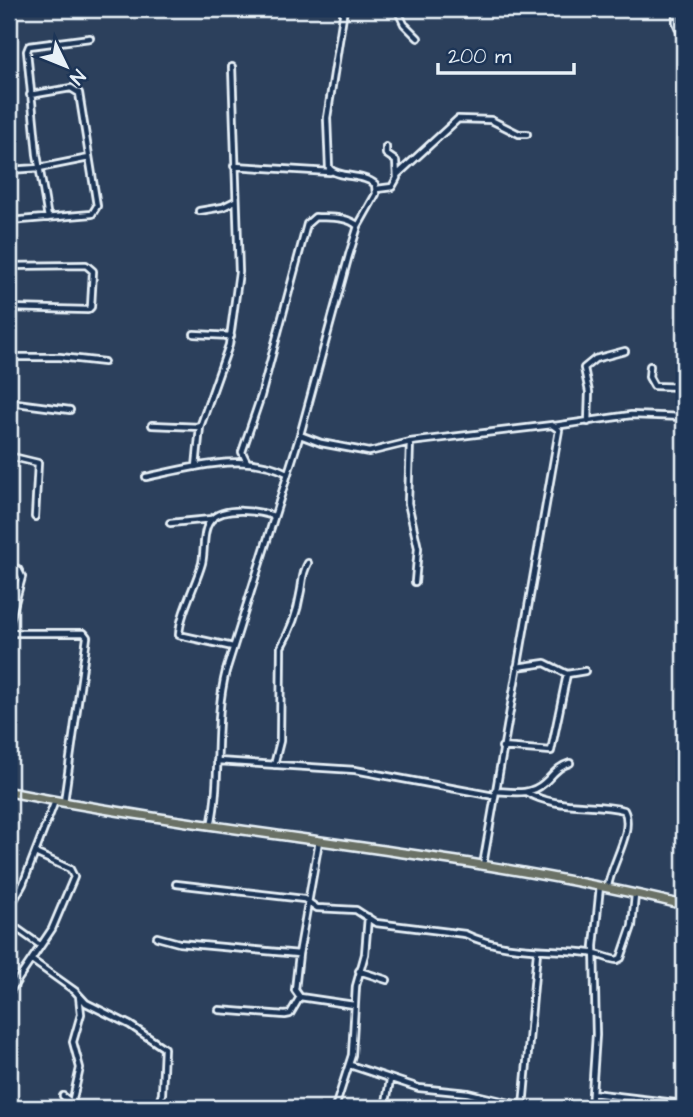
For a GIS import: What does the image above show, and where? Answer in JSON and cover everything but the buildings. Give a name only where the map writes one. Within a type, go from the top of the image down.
[{"type":"main road","points":[[9,792],[211,827],[483,865],[604,886],[684,905]]},
{"type":"street","points":[[330,172],[327,118],[344,9]]},
{"type":"street","points":[[397,9],[404,24],[418,38]]},
{"type":"street","points":[[676,9],[676,22],[684,42]]},
{"type":"street","points":[[48,218],[26,59],[29,46],[90,38]]},
{"type":"street","points":[[196,467],[200,427],[231,336],[240,255],[234,166],[232,67]]},
{"type":"street","points":[[10,308],[85,311],[91,307],[93,271],[86,265],[9,267],[11,221],[92,214],[96,211],[76,89],[30,95]]},
{"type":"street","points":[[397,175],[458,118],[491,120],[519,134],[527,134]]},
{"type":"street","points":[[377,189],[394,186],[397,175],[396,161],[386,154],[386,147]]},
{"type":"street","points":[[9,170],[39,168],[89,158]]},
{"type":"street","points":[[234,166],[330,172],[368,178],[377,189]]},
{"type":"street","points":[[211,827],[217,794],[219,702],[233,647],[300,435],[358,226],[377,189]]},
{"type":"street","points":[[199,211],[223,207],[236,201]]},
{"type":"street","points":[[247,462],[242,452],[261,396],[307,224],[315,217],[325,217],[346,219],[358,226]]},
{"type":"street","points":[[9,292],[9,320]]},
{"type":"street","points":[[194,334],[231,336]]},
{"type":"street","points":[[588,422],[589,392],[584,368],[595,359],[625,351]]},
{"type":"street","points":[[9,357],[60,357],[104,362]]},
{"type":"street","points":[[650,366],[649,377],[654,386],[684,387]]},
{"type":"street","points":[[9,402],[70,410]]},
{"type":"street","points":[[300,435],[321,443],[369,452],[410,442],[631,415],[684,417]]},
{"type":"street","points":[[152,425],[200,427]]},
{"type":"street","points":[[483,865],[502,747],[560,436],[554,426]]},
{"type":"street","points":[[410,442],[408,503],[418,548],[415,582]]},
{"type":"street","points":[[9,456],[38,463],[35,517]]},
{"type":"street","points":[[146,477],[196,467],[247,462],[264,463],[287,474]]},
{"type":"street","points":[[170,523],[212,519],[248,511],[274,516]]},
{"type":"street","points":[[212,519],[206,531],[203,558],[178,635],[233,647]]},
{"type":"street","points":[[274,765],[280,741],[281,647],[290,636],[300,596],[302,574],[307,563]]},
{"type":"street","points":[[9,566],[18,569],[22,576],[9,625]]},
{"type":"street","points":[[9,633],[84,633],[87,637],[59,802],[9,909]]},
{"type":"street","points":[[517,667],[545,663],[567,674],[585,671]]},
{"type":"street","points":[[502,747],[551,751],[567,674]]},
{"type":"street","points":[[217,761],[355,770],[495,794],[526,792],[545,782],[558,766],[570,763]]},
{"type":"street","points":[[526,792],[542,800],[572,806],[624,810],[627,816],[624,833],[604,886],[594,953],[597,1035],[591,1108]]},
{"type":"street","points":[[300,998],[295,990],[299,954],[319,841]]},
{"type":"street","points":[[9,993],[33,961],[59,913],[74,872],[35,853]]},
{"type":"street","points":[[176,884],[304,899],[317,908],[356,910],[376,923],[465,934],[477,940],[537,952],[594,953],[602,958],[621,958],[632,926],[636,893]]},
{"type":"street","points":[[335,1108],[350,1065],[359,971],[365,954],[368,917]]},
{"type":"street","points":[[9,923],[40,945]]},
{"type":"street","points":[[157,937],[179,943],[299,954]]},
{"type":"street","points":[[350,1065],[419,1088],[491,1098],[523,1107],[537,952]]},
{"type":"street","points":[[33,961],[75,991],[86,1003],[130,1025],[164,1048],[162,1094],[157,1108]]},
{"type":"street","points":[[359,971],[387,980]]},
{"type":"street","points":[[72,1103],[80,1068],[73,1042],[82,1006],[75,991]]},
{"type":"street","points":[[300,998],[355,1005]]},
{"type":"street","points":[[219,1010],[285,1015],[290,1014],[300,998]]},
{"type":"street","points":[[385,1108],[390,1080]]},
{"type":"street","points":[[592,1093],[684,1104]]},
{"type":"street","points":[[63,1096],[78,1108]]},
{"type":"street","points":[[488,1108],[491,1098]]}]
